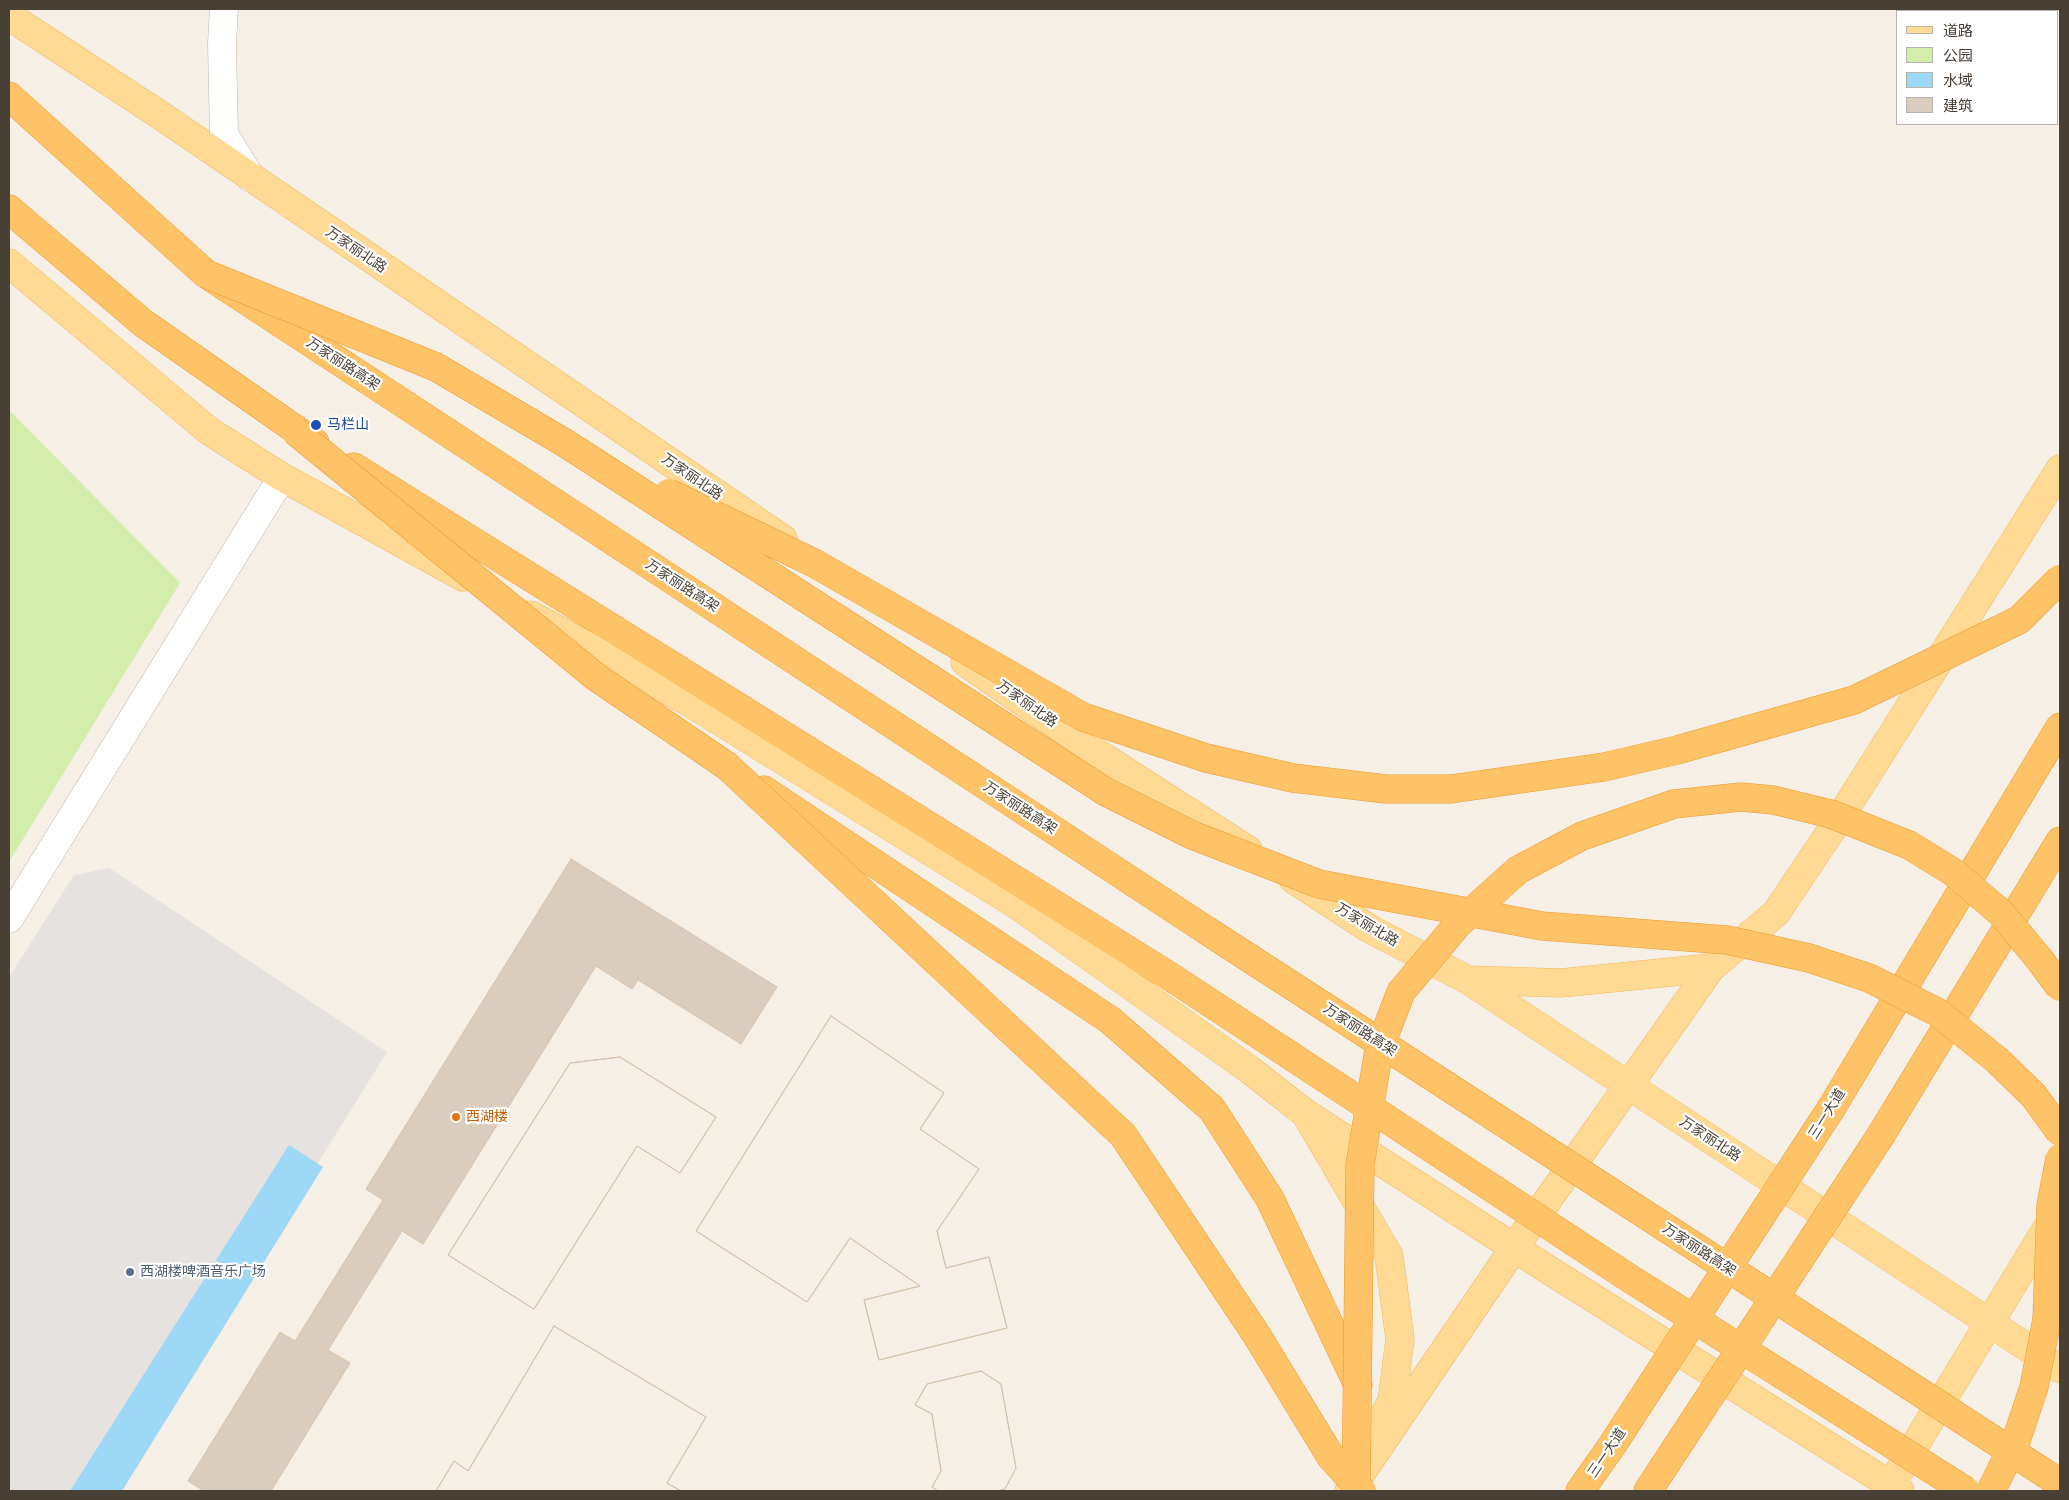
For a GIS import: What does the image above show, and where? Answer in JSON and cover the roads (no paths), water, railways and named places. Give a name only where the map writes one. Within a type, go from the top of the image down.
[{"type":"highway","name":"万家丽路高架","points":[[9,96],[206,274],[1223,941],[2060,1483]]},
{"type":"highway","points":[[9,209],[143,323],[295,431],[1174,979],[1626,1276],[1966,1491]]},
{"type":"highway","points":[[206,274],[436,367],[565,443],[1106,792],[1192,835],[1318,884],[1542,926],[1727,940],[1809,958],[1868,978],[1937,1012],[1998,1060],[2034,1096],[2060,1132]]},
{"type":"highway","points":[[295,431],[596,677],[1110,1020],[1212,1109],[1270,1199],[1358,1384]]},
{"type":"highway","points":[[565,443],[814,563],[1083,717],[1206,758],[1293,778],[1386,789],[1451,789],[1604,767],[1677,750],[1854,700],[2019,620],[2060,578]]},
{"type":"highway","name":"三一大道","points":[[1580,1491],[1613,1444],[1832,1107],[2060,727]]},
{"type":"highway","points":[[727,766],[1123,1135],[1256,1334],[1331,1456],[1362,1491]]},
{"type":"highway","points":[[1356,1491],[1360,1165],[1378,1049],[1401,992],[1458,924],[1518,870],[1582,836],[1674,804],[1740,797],[1773,800],[1831,814],[1908,845],[1953,872],[2001,913],[2060,987]]},
{"type":"highway","points":[[1648,1491],[1881,1135],[2060,841]]},
{"type":"highway","points":[[1991,1491],[2017,1438],[2036,1377],[2048,1319],[2051,1205],[2060,1158]]},
{"type":"main road","name":"万家丽北路","points":[[9,16],[160,115],[1099,754],[1370,929],[1468,980],[2060,1369]]},
{"type":"main road","points":[[9,263],[209,431],[282,477],[687,701],[1000,895],[1250,1070],[1305,1113],[1893,1489],[1990,1322],[2056,1214]]},
{"type":"main road","points":[[1349,1491],[1514,1248],[1711,968],[1776,913],[1839,819],[2060,470]]},
{"type":"main road","points":[[1468,980],[1561,983],[1711,968]]},
{"type":"main road","points":[[1305,1113],[1389,1256],[1400,1339],[1392,1401],[1344,1491]]},
{"type":"main road","points":[[2060,1152],[2056,1214],[2060,1250]]},
{"type":"street","points":[[224,9],[222,44],[224,134],[251,178]]},
{"type":"street","points":[[9,919],[282,477]]},
{"type":"water","points":[[289,1145],[323,1167],[122,1491],[70,1491]]},
{"type":"place","name":"马栏山","points":[[316,425]]},
{"type":"place","name":"西湖楼","points":[[456,1117]]},
{"type":"place","name":"西湖楼啤酒音乐广场","points":[[130,1272]]}]
